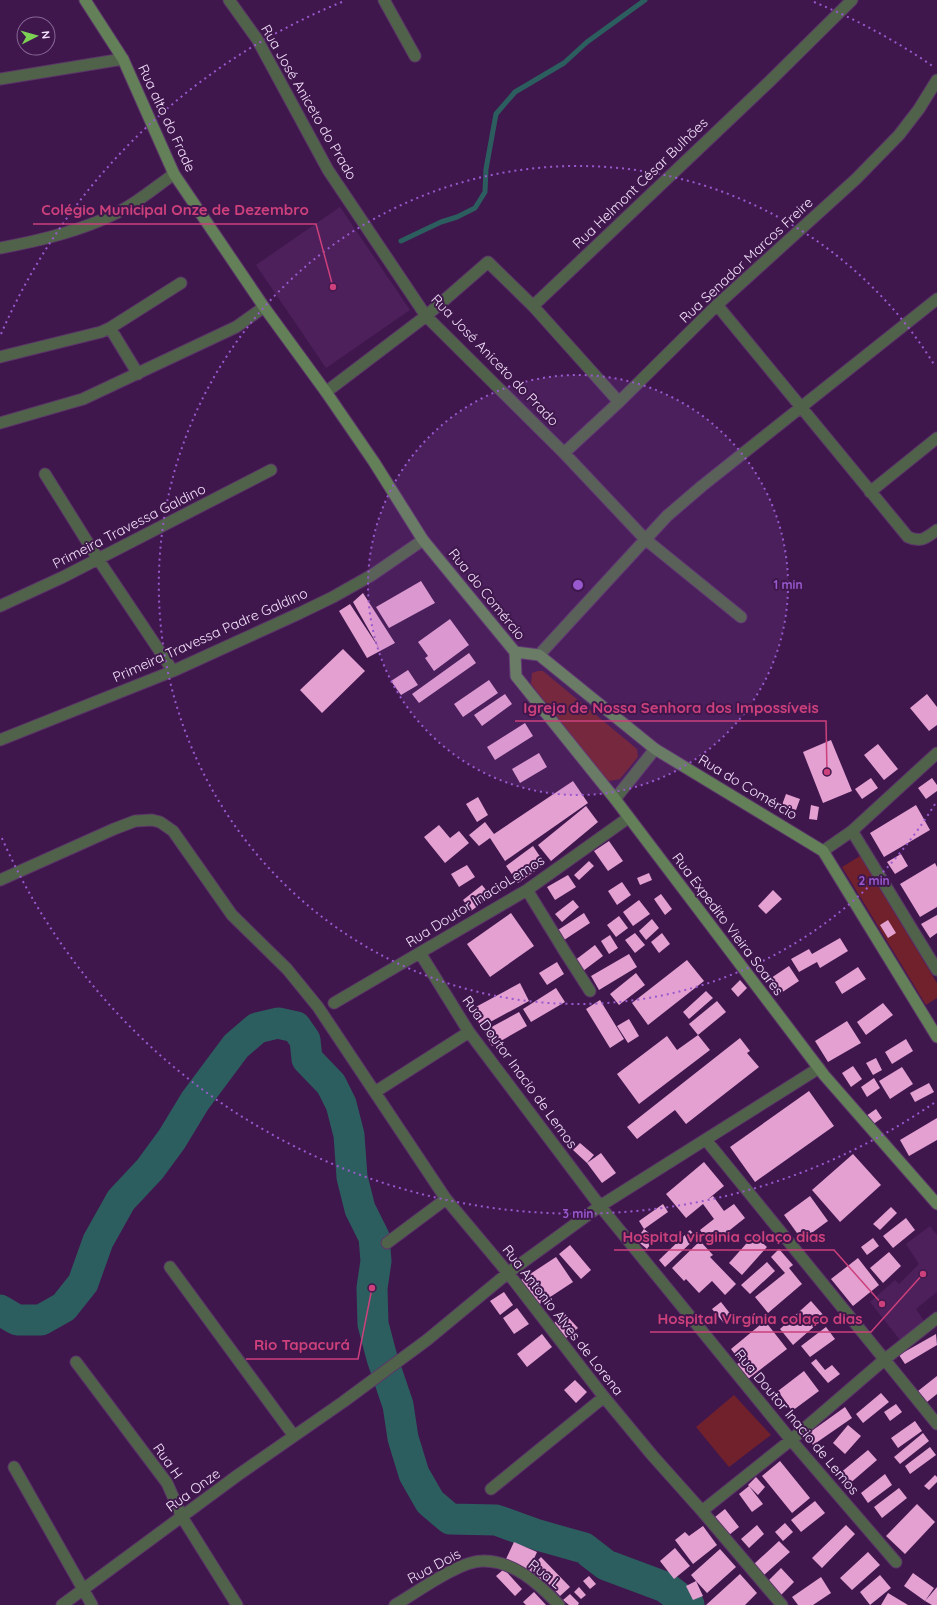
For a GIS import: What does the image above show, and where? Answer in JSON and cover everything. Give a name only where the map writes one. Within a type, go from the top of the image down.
[{"type":"main road","name":"Rua alto do Frade","points":[[85,0],[123,59],[174,174],[264,307]]},
{"type":"main road","name":"Rua do Comércio","points":[[264,307],[326,392],[374,462],[423,540],[515,652],[538,655],[655,749],[823,851],[937,1037]]},
{"type":"main road","name":"Rua Expedito Vieira Soares","points":[[515,652],[516,676],[615,799],[819,1068],[937,1204]]},
{"type":"street","name":"Rua José Aniceto do Prado","points":[[229,0],[257,39],[328,170],[426,316],[564,453],[645,540],[740,617]]},
{"type":"street","points":[[384,0],[415,56]]},
{"type":"street","name":"Rua Helmont César Bulhões","points":[[533,306],[769,82],[852,0]]},
{"type":"street","points":[[0,79],[123,59]]},
{"type":"street","name":"Rua Senador Marcos Freire","points":[[564,453],[619,402],[717,305],[856,179],[899,135],[919,109],[937,80]]},
{"type":"street","points":[[0,248],[42,238],[110,217],[139,200],[174,174]]},
{"type":"street","points":[[326,392],[426,316],[488,262],[533,306],[619,402]]},
{"type":"street","points":[[0,357],[90,335],[110,328],[181,283]]},
{"type":"street","points":[[538,655],[667,516],[937,299]]},
{"type":"street","points":[[717,305],[908,537],[916,540],[924,539],[937,530]]},
{"type":"street","points":[[0,423],[83,399],[236,327],[264,307]]},
{"type":"street","points":[[110,328],[138,374]]},
{"type":"street","points":[[870,492],[937,438]]},
{"type":"street","name":"Primeira Travessa Galdino","points":[[0,606],[63,577],[271,470]]},
{"type":"street","points":[[45,474],[98,559],[173,671]]},
{"type":"street","name":"Primeira Travessa Padre Galdino","points":[[0,740],[173,671],[333,597],[372,575],[423,540]]},
{"type":"street","points":[[615,799],[655,749]]},
{"type":"street","points":[[823,851],[852,831],[937,753]]},
{"type":"street","name":"Rua Doutor InacioLemos","points":[[334,1003],[527,890],[628,818]]},
{"type":"street","points":[[0,880],[126,824],[144,820],[152,820],[166,825],[173,831],[232,914],[299,982],[318,1007],[375,1092],[470,1032]]},
{"type":"street","points":[[852,831],[937,970]]},
{"type":"street","points":[[527,890],[564,952],[590,991]]},
{"type":"street","name":"Rua Doutor Inacio de Lemos","points":[[420,953],[470,1032],[600,1206],[791,1440],[896,1562]]},
{"type":"street","points":[[508,1273],[600,1206],[819,1068]]},
{"type":"street","name":"Rua Antonio Alves de Lorena","points":[[375,1092],[409,1141],[446,1199],[508,1273],[604,1397],[652,1455],[782,1605]]},
{"type":"street","points":[[706,1140],[937,1424]]},
{"type":"street","points":[[387,1243],[446,1199]]},
{"type":"street","points":[[170,1267],[294,1436]]},
{"type":"street","name":"Rua Onze","points":[[62,1605],[403,1358],[508,1273]]},
{"type":"street","points":[[702,1511],[791,1440],[884,1360],[937,1318]]},
{"type":"street","name":"Rua H","points":[[76,1362],[167,1483],[182,1517],[237,1605]]},
{"type":"street","points":[[491,1489],[604,1397]]},
{"type":"street","points":[[14,1467],[92,1605]]},
{"type":"street","name":"Rua Dois","points":[[395,1605],[465,1564],[481,1561],[497,1563],[512,1568]]},
{"type":"street","name":"Rua L","points":[[512,1568],[542,1587],[559,1605]]},
{"type":"shaded area","points":[[340,207],[410,310],[326,368],[256,265]]},
{"type":"shaded area","points":[[543,671],[637,749],[638,757],[620,779],[610,781],[606,779],[531,684],[532,673]]},
{"type":"shaded area","points":[[860,856],[937,983],[937,998],[926,1005],[842,867]]},
{"type":"shaded area","points":[[930,1226],[937,1235],[937,1292],[916,1309],[924,1321],[900,1340],[870,1302],[895,1280],[899,1284],[919,1264],[906,1244]]},
{"type":"shaded area","points":[[734,1395],[771,1435],[729,1467],[696,1427]]},
{"type":"building","points":[[421,581],[435,603],[389,628],[376,607]]},
{"type":"building","points":[[363,593],[395,643],[367,658],[339,611],[350,604],[379,648],[353,602]]},
{"type":"building","points":[[450,619],[469,645],[434,671],[425,658],[428,656],[418,642]]},
{"type":"building","points":[[343,649],[365,671],[322,713],[300,690]]},
{"type":"building","points":[[469,653],[476,663],[419,703],[412,694]]},
{"type":"building","points":[[408,670],[418,685],[401,695],[391,681]]},
{"type":"building","points":[[489,680],[498,693],[463,717],[454,704]]},
{"type":"building","points":[[505,694],[512,704],[482,726],[474,715]]},
{"type":"building","points":[[927,694],[937,707],[937,725],[929,731],[910,708]]},
{"type":"building","points":[[525,723],[533,736],[495,760],[487,747]]},
{"type":"building","points":[[831,740],[852,791],[823,803],[803,752]]},
{"type":"building","points":[[878,744],[898,769],[884,780],[864,755]]},
{"type":"building","points":[[539,753],[547,767],[520,783],[512,769]]},
{"type":"building","points":[[871,778],[878,788],[862,799],[855,789]]},
{"type":"building","points":[[932,778],[937,785],[937,791],[926,799],[918,788]]},
{"type":"building","points":[[573,781],[588,803],[505,861],[490,838],[479,846],[469,835],[485,822],[494,834]]},
{"type":"building","points":[[786,794],[800,799],[796,810],[782,805]]},
{"type":"building","points":[[478,797],[488,815],[477,822],[466,804]]},
{"type":"building","points":[[811,805],[819,807],[817,820],[809,819]]},
{"type":"building","points":[[916,805],[930,830],[884,857],[870,833]]},
{"type":"building","points":[[586,806],[598,822],[551,861],[538,845]]},
{"type":"building","points":[[439,825],[450,838],[459,831],[469,843],[445,863],[424,837]]},
{"type":"building","points":[[609,841],[623,861],[608,871],[594,851]]},
{"type":"building","points":[[533,846],[545,864],[518,883],[506,866]]},
{"type":"building","points":[[901,854],[908,866],[895,874],[887,862]]},
{"type":"building","points":[[589,861],[594,866],[579,880],[574,875]]},
{"type":"building","points":[[935,863],[937,867],[937,907],[920,917],[900,884]]},
{"type":"building","points":[[467,865],[475,877],[459,887],[451,874]]},
{"type":"building","points":[[649,873],[652,880],[640,885],[637,878]]},
{"type":"building","points":[[568,875],[576,887],[555,900],[547,887]]},
{"type":"building","points":[[622,882],[631,895],[617,905],[608,891]]},
{"type":"building","points":[[482,885],[491,896],[471,911],[463,900]]},
{"type":"building","points":[[773,890],[782,899],[766,914],[758,906]]},
{"type":"building","points":[[661,894],[672,909],[665,915],[654,899]]},
{"type":"building","points":[[573,900],[579,907],[562,922],[555,914]]},
{"type":"building","points":[[639,900],[650,914],[633,926],[623,912]]},
{"type":"building","points":[[511,913],[534,946],[490,977],[467,944]]},
{"type":"building","points":[[584,913],[590,923],[561,942],[555,932]]},
{"type":"building","points":[[937,915],[937,933],[930,938],[921,924]]},
{"type":"building","points":[[619,916],[628,928],[616,937],[607,925]]},
{"type":"building","points":[[652,919],[659,928],[646,940],[639,931]]},
{"type":"building","points":[[888,920],[896,933],[888,938],[880,925]]},
{"type":"building","points":[[635,933],[645,945],[635,953],[625,940]]},
{"type":"building","points":[[662,933],[670,944],[659,953],[651,942]]},
{"type":"building","points":[[610,935],[618,948],[609,954],[601,941]]},
{"type":"building","points":[[840,938],[848,951],[820,968],[817,962],[799,972],[791,959],[809,949],[812,954]]},
{"type":"building","points":[[595,945],[603,956],[583,971],[574,961]]},
{"type":"building","points":[[629,954],[637,967],[599,990],[591,976]]},
{"type":"building","points":[[687,960],[704,981],[648,1025],[632,1003]]},
{"type":"building","points":[[557,962],[564,974],[547,985],[539,973]]},
{"type":"building","points":[[789,966],[799,981],[778,995],[768,980]]},
{"type":"building","points":[[858,967],[866,979],[842,994],[835,982]]},
{"type":"building","points":[[636,973],[645,985],[619,1005],[610,994]]},
{"type":"building","points":[[740,980],[747,988],[738,997],[731,989]]},
{"type":"building","points":[[520,983],[529,1001],[481,1027],[472,1009]]},
{"type":"building","points":[[556,988],[565,1002],[531,1022],[523,1009]]},
{"type":"building","points":[[706,991],[713,998],[689,1019],[683,1012]]},
{"type":"building","points":[[600,1000],[624,1039],[610,1048],[586,1009]]},
{"type":"building","points":[[717,1001],[726,1012],[698,1035],[689,1024]]},
{"type":"building","points":[[883,1003],[893,1015],[866,1035],[857,1022]]},
{"type":"building","points":[[519,1012],[527,1026],[492,1046],[484,1031]]},
{"type":"building","points":[[629,1019],[639,1036],[628,1043],[617,1026]]},
{"type":"building","points":[[847,1021],[861,1043],[828,1062],[815,1041]]},
{"type":"building","points":[[698,1035],[710,1050],[639,1104],[617,1074],[667,1036],[677,1050]]},
{"type":"building","points":[[740,1038],[750,1051],[747,1053],[759,1067],[686,1124],[675,1110],[637,1139],[627,1127]]},
{"type":"building","points":[[906,1039],[913,1051],[892,1064],[885,1052]]},
{"type":"building","points":[[876,1058],[882,1070],[873,1075],[866,1063]]},
{"type":"building","points":[[853,1066],[862,1079],[851,1087],[842,1073]]},
{"type":"building","points":[[902,1067],[913,1084],[890,1099],[879,1081]]},
{"type":"building","points":[[874,1078],[880,1088],[867,1097],[861,1087]]},
{"type":"building","points":[[929,1083],[934,1092],[915,1102],[910,1093]]},
{"type":"building","points":[[809,1091],[834,1126],[755,1182],[730,1147]]},
{"type":"building","points":[[876,1109],[882,1118],[872,1125],[866,1116]]},
{"type":"building","points":[[937,1118],[937,1140],[909,1156],[900,1140]]},
{"type":"building","points":[[580,1143],[594,1155],[587,1163],[573,1150]]},
{"type":"building","points":[[601,1153],[616,1173],[602,1183],[587,1163]]},
{"type":"building","points":[[853,1154],[881,1185],[840,1222],[812,1190]]},
{"type":"building","points":[[704,1162],[724,1186],[707,1200],[713,1196],[724,1211],[734,1204],[745,1218],[711,1245],[700,1230],[714,1219],[703,1204],[686,1218],[666,1194]]},
{"type":"building","points":[[810,1196],[828,1221],[802,1240],[784,1215]]},
{"type":"building","points":[[663,1204],[668,1212],[644,1229],[639,1221]]},
{"type":"building","points":[[891,1207],[897,1213],[880,1230],[873,1224]]},
{"type":"building","points":[[906,1218],[915,1230],[893,1248],[883,1236]]},
{"type":"building","points":[[644,1229],[655,1238],[647,1249],[636,1240]]},
{"type":"building","points":[[690,1230],[697,1237],[665,1267],[659,1260]]},
{"type":"building","points":[[754,1235],[767,1247],[742,1275],[729,1263]]},
{"type":"building","points":[[873,1238],[879,1246],[867,1255],[861,1247]]},
{"type":"building","points":[[700,1241],[713,1255],[710,1257],[736,1284],[725,1295],[712,1281],[699,1293],[686,1279],[684,1281],[672,1268]]},
{"type":"building","points":[[570,1245],[591,1270],[581,1279],[559,1254]]},
{"type":"building","points":[[779,1249],[793,1265],[789,1268],[802,1284],[768,1313],[755,1297],[785,1273],[771,1257]]},
{"type":"building","points":[[889,1252],[901,1266],[883,1283],[870,1268]]},
{"type":"building","points":[[556,1257],[573,1282],[538,1305],[521,1280]]},
{"type":"building","points":[[858,1258],[879,1285],[853,1306],[831,1279]]},
{"type":"building","points":[[767,1262],[775,1271],[750,1294],[741,1285]]},
{"type":"building","points":[[504,1292],[513,1305],[500,1315],[490,1301]]},
{"type":"building","points":[[811,1301],[825,1317],[793,1345],[780,1329]]},
{"type":"building","points":[[721,1302],[732,1316],[724,1323],[712,1309]]},
{"type":"building","points":[[517,1308],[529,1324],[514,1334],[503,1318]]},
{"type":"building","points":[[565,1314],[578,1328],[566,1338],[553,1324]]},
{"type":"building","points":[[765,1321],[787,1349],[748,1379],[737,1364],[741,1362],[731,1349]]},
{"type":"building","points":[[826,1327],[835,1339],[810,1357],[801,1346]]},
{"type":"building","points":[[542,1334],[552,1347],[527,1367],[517,1354]]},
{"type":"building","points":[[936,1334],[937,1345],[905,1364],[899,1355]]},
{"type":"building","points":[[816,1359],[825,1370],[832,1365],[840,1374],[828,1383],[811,1363]]},
{"type":"building","points":[[804,1371],[819,1391],[792,1411],[778,1391]]},
{"type":"building","points":[[937,1376],[937,1394],[927,1402],[918,1391]]},
{"type":"building","points":[[575,1380],[587,1392],[576,1403],[564,1390]]},
{"type":"building","points":[[881,1393],[889,1402],[863,1423],[856,1414]]},
{"type":"building","points":[[896,1404],[902,1412],[890,1421],[884,1412]]},
{"type":"building","points":[[845,1407],[852,1418],[813,1445],[806,1435]]},
{"type":"building","points":[[915,1421],[922,1431],[898,1448],[891,1438]]},
{"type":"building","points":[[848,1425],[861,1436],[845,1454],[833,1443]]},
{"type":"building","points":[[923,1433],[929,1441],[900,1464],[894,1457]]},
{"type":"building","points":[[930,1447],[936,1455],[910,1474],[905,1466]]},
{"type":"building","points":[[868,1450],[877,1460],[848,1485],[839,1474]]},
{"type":"building","points":[[780,1461],[810,1498],[792,1513],[762,1476]]},
{"type":"building","points":[[885,1474],[892,1485],[868,1503],[861,1493]]},
{"type":"building","points":[[935,1475],[937,1477],[937,1482],[929,1490],[924,1486]]},
{"type":"building","points":[[756,1477],[765,1487],[758,1495],[748,1485]]},
{"type":"building","points":[[749,1486],[763,1504],[752,1512],[739,1494]]},
{"type":"building","points":[[899,1488],[907,1498],[882,1518],[874,1507]]},
{"type":"building","points":[[815,1501],[825,1513],[801,1532],[791,1520]]},
{"type":"building","points":[[917,1504],[935,1522],[905,1554],[886,1536]]},
{"type":"building","points":[[725,1509],[739,1527],[729,1535],[715,1517]]},
{"type":"building","points":[[785,1523],[793,1532],[783,1541],[775,1532]]},
{"type":"building","points":[[757,1525],[764,1534],[749,1548],[741,1539]]},
{"type":"building","points":[[846,1525],[855,1534],[822,1568],[812,1558]]},
{"type":"building","points":[[703,1526],[717,1545],[693,1564],[675,1540],[685,1532],[689,1536]]},
{"type":"building","points":[[779,1541],[790,1552],[764,1575],[754,1564]]},
{"type":"building","points":[[514,1542],[537,1552],[529,1570],[506,1559]]},
{"type":"building","points":[[675,1548],[690,1566],[674,1579],[660,1561]]},
{"type":"building","points":[[720,1549],[736,1567],[707,1593],[691,1575]]},
{"type":"building","points":[[868,1552],[880,1565],[852,1590],[840,1578]]},
{"type":"building","points":[[541,1557],[570,1587],[560,1596],[547,1582],[544,1585],[529,1570]]},
{"type":"building","points":[[781,1568],[794,1582],[780,1596],[767,1582]]},
{"type":"building","points":[[504,1569],[522,1589],[515,1596],[496,1576]]},
{"type":"building","points":[[913,1573],[934,1588],[925,1601],[904,1586]]},
{"type":"building","points":[[740,1574],[757,1593],[745,1605],[706,1605]]},
{"type":"building","points":[[880,1575],[891,1588],[870,1605],[860,1592]]},
{"type":"building","points":[[589,1576],[596,1584],[590,1589],[583,1581]]},
{"type":"building","points":[[821,1577],[831,1593],[813,1605],[798,1605],[792,1597]]},
{"type":"building","points":[[696,1581],[703,1596],[693,1600],[686,1586]]},
{"type":"building","points":[[579,1587],[586,1595],[581,1599],[574,1592]]},
{"type":"building","points":[[937,1587],[937,1605],[932,1605],[925,1601]]},
{"type":"building","points":[[534,1592],[546,1605],[526,1605],[523,1602]]},
{"type":"building","points":[[888,1593],[908,1605],[881,1605]]},
{"type":"building","points":[[570,1594],[579,1603],[578,1605],[569,1605],[563,1600]]},
{"type":"waterway","points":[[401,241],[475,208],[485,192],[486,169],[496,114],[515,92],[564,63],[587,42],[645,0]]},
{"type":"waterway","points":[[0,1310],[17,1320],[41,1320],[64,1307],[83,1283],[98,1241],[121,1200],[150,1169],[172,1139],[195,1101],[236,1046],[257,1028],[278,1023],[296,1027],[305,1040],[307,1059],[331,1084],[341,1104],[349,1135],[352,1177],[360,1209],[374,1237],[376,1261],[372,1288],[373,1324],[382,1358],[398,1405],[403,1438],[414,1474],[430,1502],[450,1519],[496,1520],[538,1535],[584,1548],[606,1565],[665,1587],[689,1605]]},
{"type":"place","name":"Colégio Municipal Onze de Dezembro","points":[[333,287]]},
{"type":"place","name":"Igreja de Nossa Senhora dos Impossíveis","points":[[827,772]]},
{"type":"place","name":"Hospital Virgínia colaço dias","points":[[923,1274]]},
{"type":"place","name":"Rio Tapacurá","points":[[372,1288]]},
{"type":"place","name":"Hospital virginia colaço dias","points":[[882,1304]]}]
